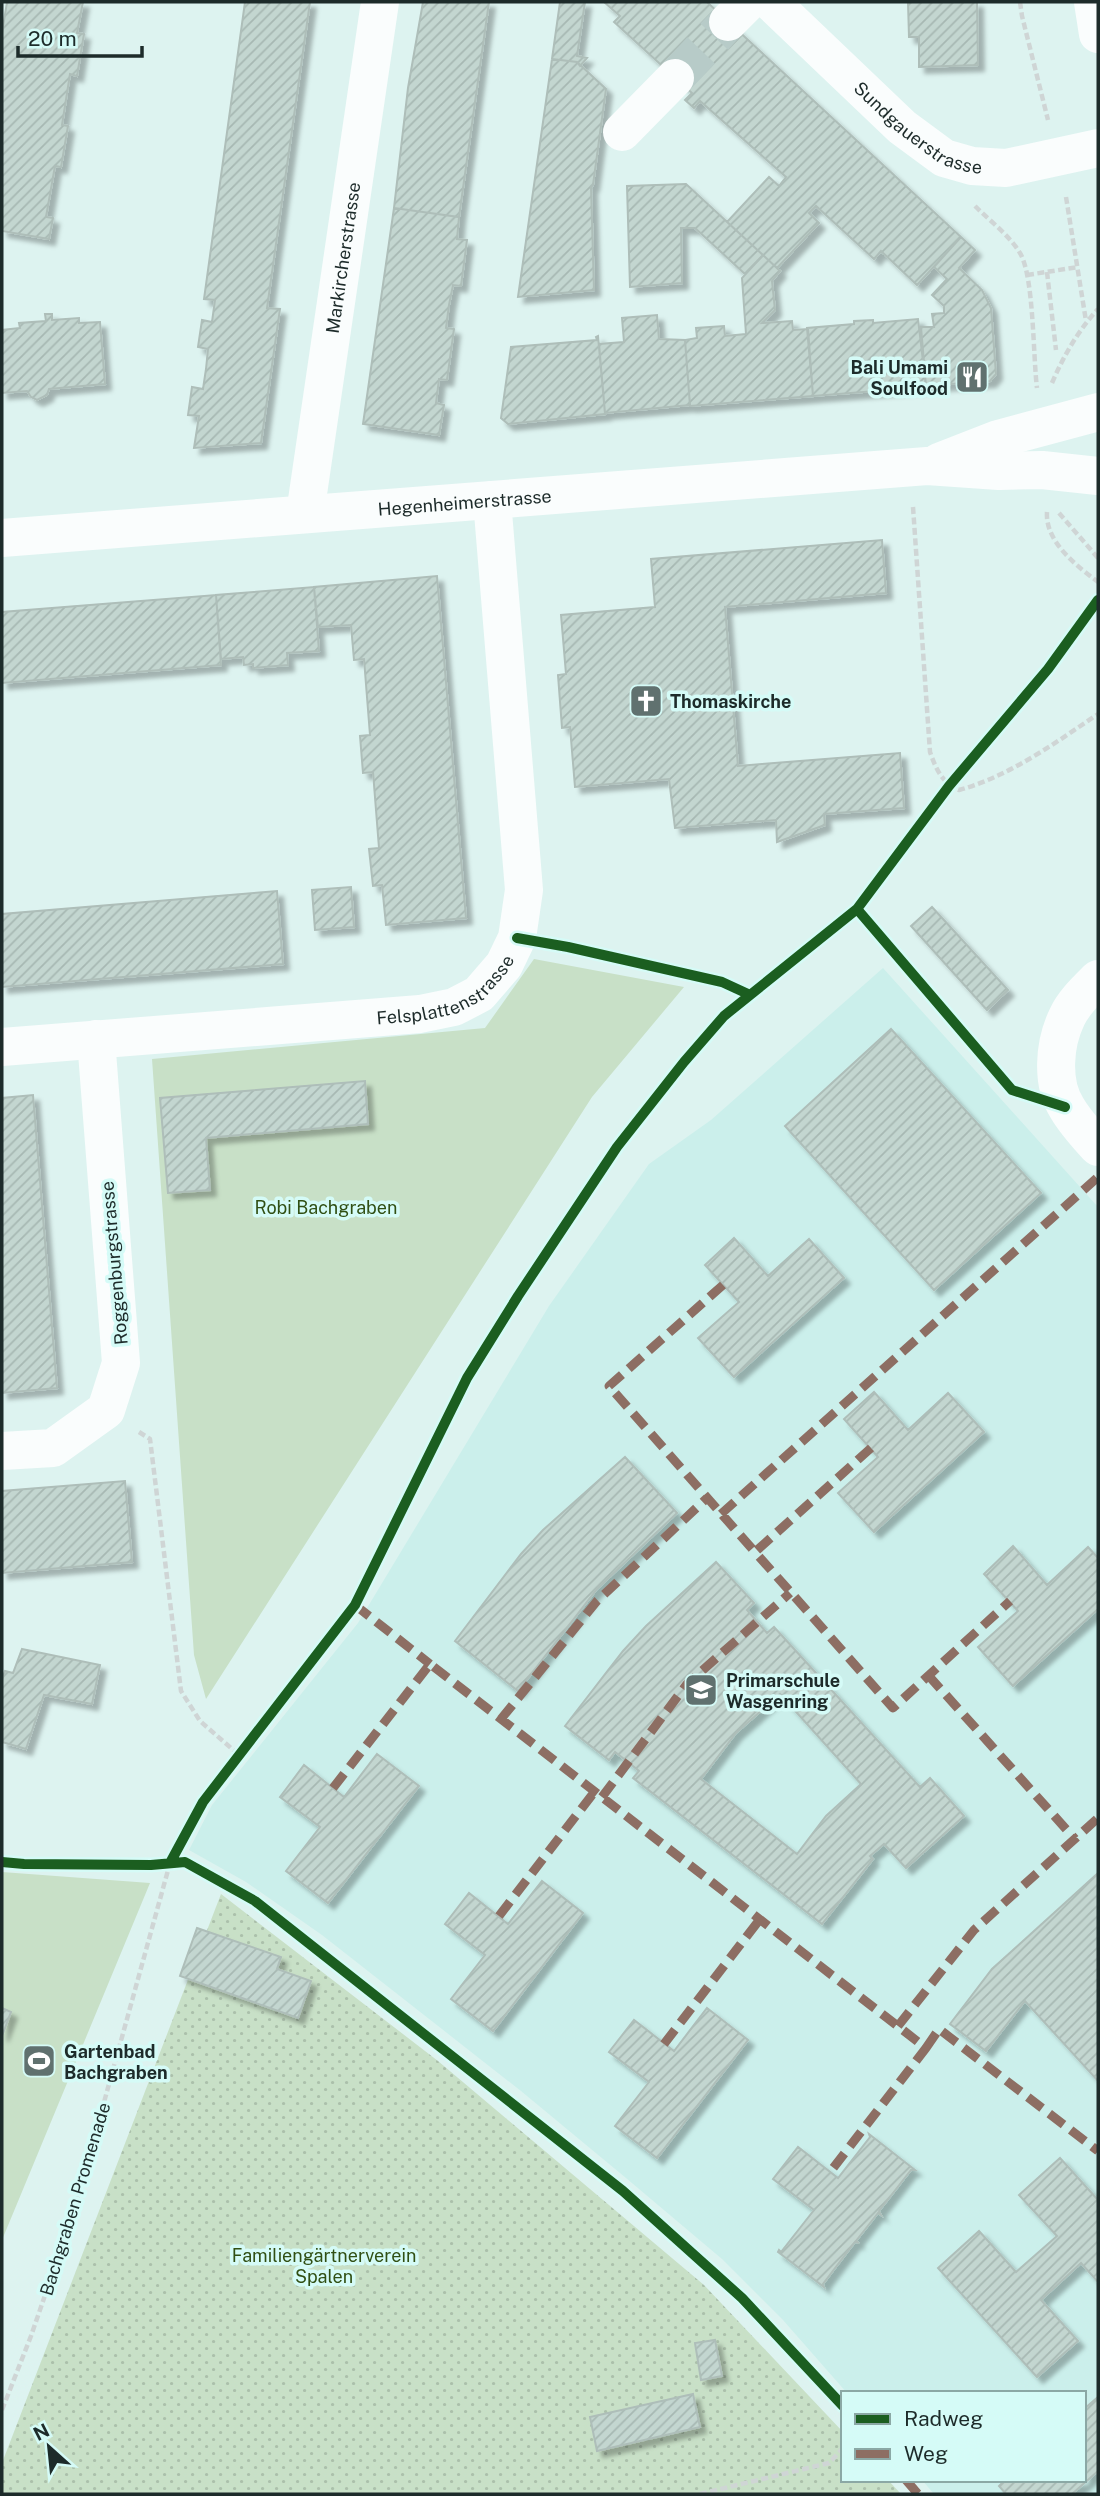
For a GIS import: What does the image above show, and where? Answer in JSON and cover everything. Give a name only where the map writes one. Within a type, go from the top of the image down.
[{"type":"street","name":"Markircherstrasse","points":[[304,514],[380,2]]},
{"type":"street","name":"Sundgauerstrasse","points":[[771,2],[902,127],[944,158],[972,166],[1006,168],[1098,148]]},
{"type":"street","points":[[1093,2],[1098,34]]},
{"type":"street","points":[[622,132],[675,78]]},
{"type":"street","name":"Hegenheimerstrasse","points":[[919,467],[998,439],[1098,412]]},
{"type":"street","name":"Hegenheimerstrasse","points":[[2,538],[919,467],[1042,470],[1098,476]]},
{"type":"street","name":"Felsplattenstrasse","points":[[2,1047],[420,1014],[454,1007],[479,994],[504,965],[517,938],[524,890],[492,500]]},
{"type":"street","points":[[1098,979],[1067,1017],[1056,1062],[1058,1083],[1065,1107],[1098,1147]]},
{"type":"street","name":"Roggenburgstrasse","points":[[96,1039],[121,1363],[106,1410]]},
{"type":"street","points":[[2,1451],[53,1448],[106,1410]]},
{"type":"path","points":[[944,158],[958,191],[1006,236],[1021,255],[1027,275],[1037,390]]},
{"type":"path","points":[[1027,275],[1077,267]]},
{"type":"path","points":[[1047,272],[1056,350]]},
{"type":"path","points":[[1048,392],[1067,351],[1086,321],[1098,309]]},
{"type":"path","points":[[919,467],[930,752],[936,771],[949,786],[959,790],[994,778],[1048,748],[1098,714]]},
{"type":"path","points":[[1047,501],[1046,519],[1051,534],[1071,559],[1098,582]]},
{"type":"path","points":[[1055,508],[1098,558]]},
{"type":"path","points":[[106,1410],[150,1439],[181,1691],[200,1721],[239,1755]]},
{"type":"path","points":[[700,2494],[829,2463],[841,2450]]},
{"type":"shaded area","name":"Primarschule Wasgenring","points":[[883,968],[1098,1207],[1098,2494],[934,2494],[924,2482],[1086,2482],[1086,2391],[845,2391],[783,2320],[722,2259],[521,2091],[322,1935],[246,1882],[189,1850],[212,1805],[358,1623],[549,1306],[649,1164],[711,1120]]},
{"type":"green space","name":"Robi Bachgraben","points":[[534,959],[684,987],[592,1097],[206,1699],[194,1655],[152,1059],[485,1028]]},
{"type":"green space","name":"Gartenbad Bachgraben","points":[[2,1872],[150,1883],[2,2240]]},
{"type":"green space","name":"Familiengärtnerverein Spalen","points":[[221,1894],[438,2061],[704,2285],[841,2430],[841,2482],[890,2482],[901,2494],[2,2494],[2,2463]]},
{"type":"building","points":[[7,2],[83,2],[77,33],[84,34],[77,76],[70,74],[62,125],[68,126],[61,167],[55,166],[46,217],[53,218],[49,239],[2,231],[2,33]]},
{"type":"building","points":[[245,2],[310,2],[267,308],[280,309],[261,443],[194,448],[199,416],[188,415],[192,387],[203,389],[206,369],[208,349],[198,347],[202,320],[212,322],[215,300],[204,299]]},
{"type":"building","points":[[423,2],[489,2],[459,217],[394,208],[408,88]]},
{"type":"building","points":[[560,2],[585,2],[577,56],[587,58],[580,66],[577,62],[552,59]]},
{"type":"building","points":[[604,2],[707,2],[961,237],[917,285],[881,251],[874,259],[816,206],[809,213],[819,223],[777,268],[727,222],[769,177],[779,186],[786,177],[700,101],[694,108],[685,100],[692,93],[614,22],[620,16]]},
{"type":"building","points":[[908,2],[977,2],[978,65],[919,67],[919,37],[909,37]]},
{"type":"building","points":[[552,59],[577,62],[606,89],[591,187],[594,290],[518,297]]},
{"type":"building","points":[[686,184],[763,255],[745,274],[695,228],[681,228],[682,283],[630,287],[627,186]]},
{"type":"building","points":[[394,208],[459,217],[457,239],[467,240],[461,286],[453,285],[449,305],[446,328],[454,329],[447,380],[439,379],[436,403],[444,405],[439,435],[363,424]]},
{"type":"building","points":[[961,237],[975,250],[959,268],[982,290],[991,308],[996,374],[990,381],[926,386],[921,327],[934,327],[932,314],[944,313],[944,306],[932,295],[947,279],[934,267]]},
{"type":"building","points":[[763,255],[780,271],[772,281],[775,310],[762,323],[792,321],[793,330],[808,329],[813,396],[690,406],[685,340],[697,338],[696,328],[724,326],[725,336],[746,334],[742,278]]},
{"type":"building","points":[[45,314],[52,314],[52,320],[79,318],[79,323],[100,322],[105,384],[49,389],[47,395],[37,400],[27,391],[2,393],[2,330],[20,328],[19,323],[46,321]]},
{"type":"building","points":[[657,315],[659,339],[685,340],[690,405],[605,413],[599,344],[624,342],[622,318]]},
{"type":"building","points":[[918,319],[926,387],[813,396],[807,328],[854,324],[854,321],[873,320],[873,323]]},
{"type":"building","points":[[598,336],[605,414],[508,424],[501,418],[511,347],[597,340]]},
{"type":"building","name":"Thomaskirche","points":[[882,540],[886,593],[725,607],[738,766],[900,753],[904,808],[824,814],[825,825],[777,842],[776,820],[675,828],[669,779],[575,787],[570,727],[562,728],[558,675],[566,674],[561,615],[655,607],[651,559]]},
{"type":"building","points":[[437,576],[466,918],[386,925],[382,885],[373,886],[369,849],[379,848],[373,772],[363,773],[360,736],[370,735],[364,659],[354,660],[351,625],[318,627],[314,587]]},
{"type":"building","points":[[314,587],[319,651],[287,653],[288,665],[253,668],[253,664],[244,665],[243,657],[221,659],[216,595]]},
{"type":"building","points":[[216,595],[221,665],[2,683],[2,612]]},
{"type":"building","points":[[351,887],[354,927],[315,930],[312,890]]},
{"type":"building","points":[[277,891],[283,964],[2,987],[2,914]]},
{"type":"building","points":[[932,907],[1008,990],[987,1010],[911,926]]},
{"type":"building","points":[[891,1029],[1041,1193],[934,1290],[785,1126]]},
{"type":"building","points":[[365,1081],[368,1124],[206,1138],[210,1190],[168,1193],[160,1098]]},
{"type":"building","points":[[33,1095],[57,1388],[2,1393],[2,1098]]},
{"type":"building","points":[[734,1238],[768,1276],[809,1239],[844,1278],[734,1377],[698,1338],[739,1302],[705,1265]]},
{"type":"building","points":[[874,1392],[908,1430],[948,1393],[984,1432],[874,1532],[838,1493],[878,1457],[844,1419]]},
{"type":"building","points":[[625,1457],[677,1513],[597,1589],[518,1691],[455,1641],[521,1554],[543,1530]]},
{"type":"building","points":[[125,1481],[132,1562],[2,1573],[2,1491]]},
{"type":"building","points":[[1013,1546],[1047,1585],[1088,1547],[1098,1558],[1098,1609],[1013,1686],[978,1647],[1018,1611],[984,1574]]},
{"type":"building","points":[[716,1562],[754,1603],[747,1610],[767,1633],[774,1627],[920,1787],[930,1778],[964,1816],[906,1868],[884,1844],[870,1856],[873,1859],[822,1924],[633,1778],[639,1771],[628,1762],[615,1752],[609,1760],[565,1726],[623,1651],[646,1626]],"holes":[[[780,1694],[861,1784],[826,1816],[797,1854],[701,1779],[736,1733]]]},
{"type":"building","points":[[22,1649],[100,1665],[92,1704],[44,1695],[26,1749],[2,1742],[2,1680],[5,1671],[13,1673]]},
{"type":"building","points":[[377,1754],[419,1786],[328,1903],[286,1871],[320,1827],[280,1797],[304,1765],[344,1797]]},
{"type":"building","points":[[1098,1873],[1098,2081],[1025,2001],[986,2051],[950,2024],[992,1969]]},
{"type":"building","points":[[542,1881],[583,1913],[493,2031],[451,1999],[485,1955],[445,1924],[469,1893],[508,1924]]},
{"type":"building","points":[[197,1928],[281,1957],[277,1969],[311,1981],[298,2018],[180,1976]]},
{"type":"building","points":[[2,2008],[11,2012],[2,2036]]},
{"type":"building","points":[[707,2008],[748,2040],[657,2158],[615,2126],[649,2082],[609,2052],[634,2020],[674,2051]]},
{"type":"building","points":[[869,2134],[915,2170],[911,2170],[879,2211],[881,2215],[878,2213],[856,2241],[859,2243],[855,2242],[823,2284],[824,2287],[778,2252],[781,2252],[814,2210],[773,2179],[798,2147],[838,2178],[870,2137]]},
{"type":"building","points":[[1060,2158],[1098,2200],[1098,2282],[1081,2263],[1041,2300],[1078,2341],[1037,2377],[938,2268],[979,2231],[1016,2272],[1057,2236],[1019,2195]]},
{"type":"building","points":[[715,2340],[722,2376],[701,2380],[695,2343]]},
{"type":"building","points":[[693,2394],[700,2427],[597,2451],[590,2417]]},
{"type":"building","points":[[1098,2397],[1098,2471],[1086,2482],[1086,2407]]},
{"type":"building","points":[[1003,2482],[1086,2482],[1072,2494],[1006,2494],[999,2486]]},
{"type":"tunnel","points":[[675,78],[728,22]]},
{"type":"marked path","points":[[721,1514],[1098,1177]]},
{"type":"marked path","points":[[723,1285],[609,1386],[755,1552]]},
{"type":"marked path","points":[[871,1448],[755,1552],[893,1708],[1010,1601]]},
{"type":"marked path","points":[[501,1719],[597,1601],[707,1498]]},
{"type":"marked path","points":[[602,1797],[687,1684],[790,1593]]},
{"type":"marked path","points":[[355,1605],[430,1664]]},
{"type":"marked path","points":[[333,1788],[430,1664],[926,2048],[830,2172]]},
{"type":"marked path","points":[[928,1675],[1075,1839]]},
{"type":"marked path","points":[[499,1916],[595,1791]]},
{"type":"marked path","points":[[898,2026],[974,1930],[1098,1818]]},
{"type":"marked path","points":[[664,2044],[760,1919]]},
{"type":"marked path","points":[[926,2048],[939,2029],[1098,2151]]},
{"type":"marked path","points":[[908,2482],[918,2494]]},
{"type":"cycle path","points":[[170,1863],[203,1802],[355,1605],[467,1378],[617,1147],[724,1016],[857,909],[949,786],[1048,669],[1098,600]]},
{"type":"cycle path","points":[[857,909],[1012,1090],[1065,1107]]},
{"type":"cycle path","points":[[517,938],[722,982],[748,994]]},
{"type":"cycle path","points":[[2,1862],[151,1865],[185,1862],[255,1901],[623,2191],[742,2298],[841,2404]]},
{"type":"place","name":"Bali Umami Soulfood","points":[[972,377]]},
{"type":"place","name":"Thomaskirche","points":[[646,701]]},
{"type":"place","name":"Primarschule Wasgenring","points":[[701,1690]]},
{"type":"place","name":"Gartenbad Bachgraben","points":[[39,2061]]}]
